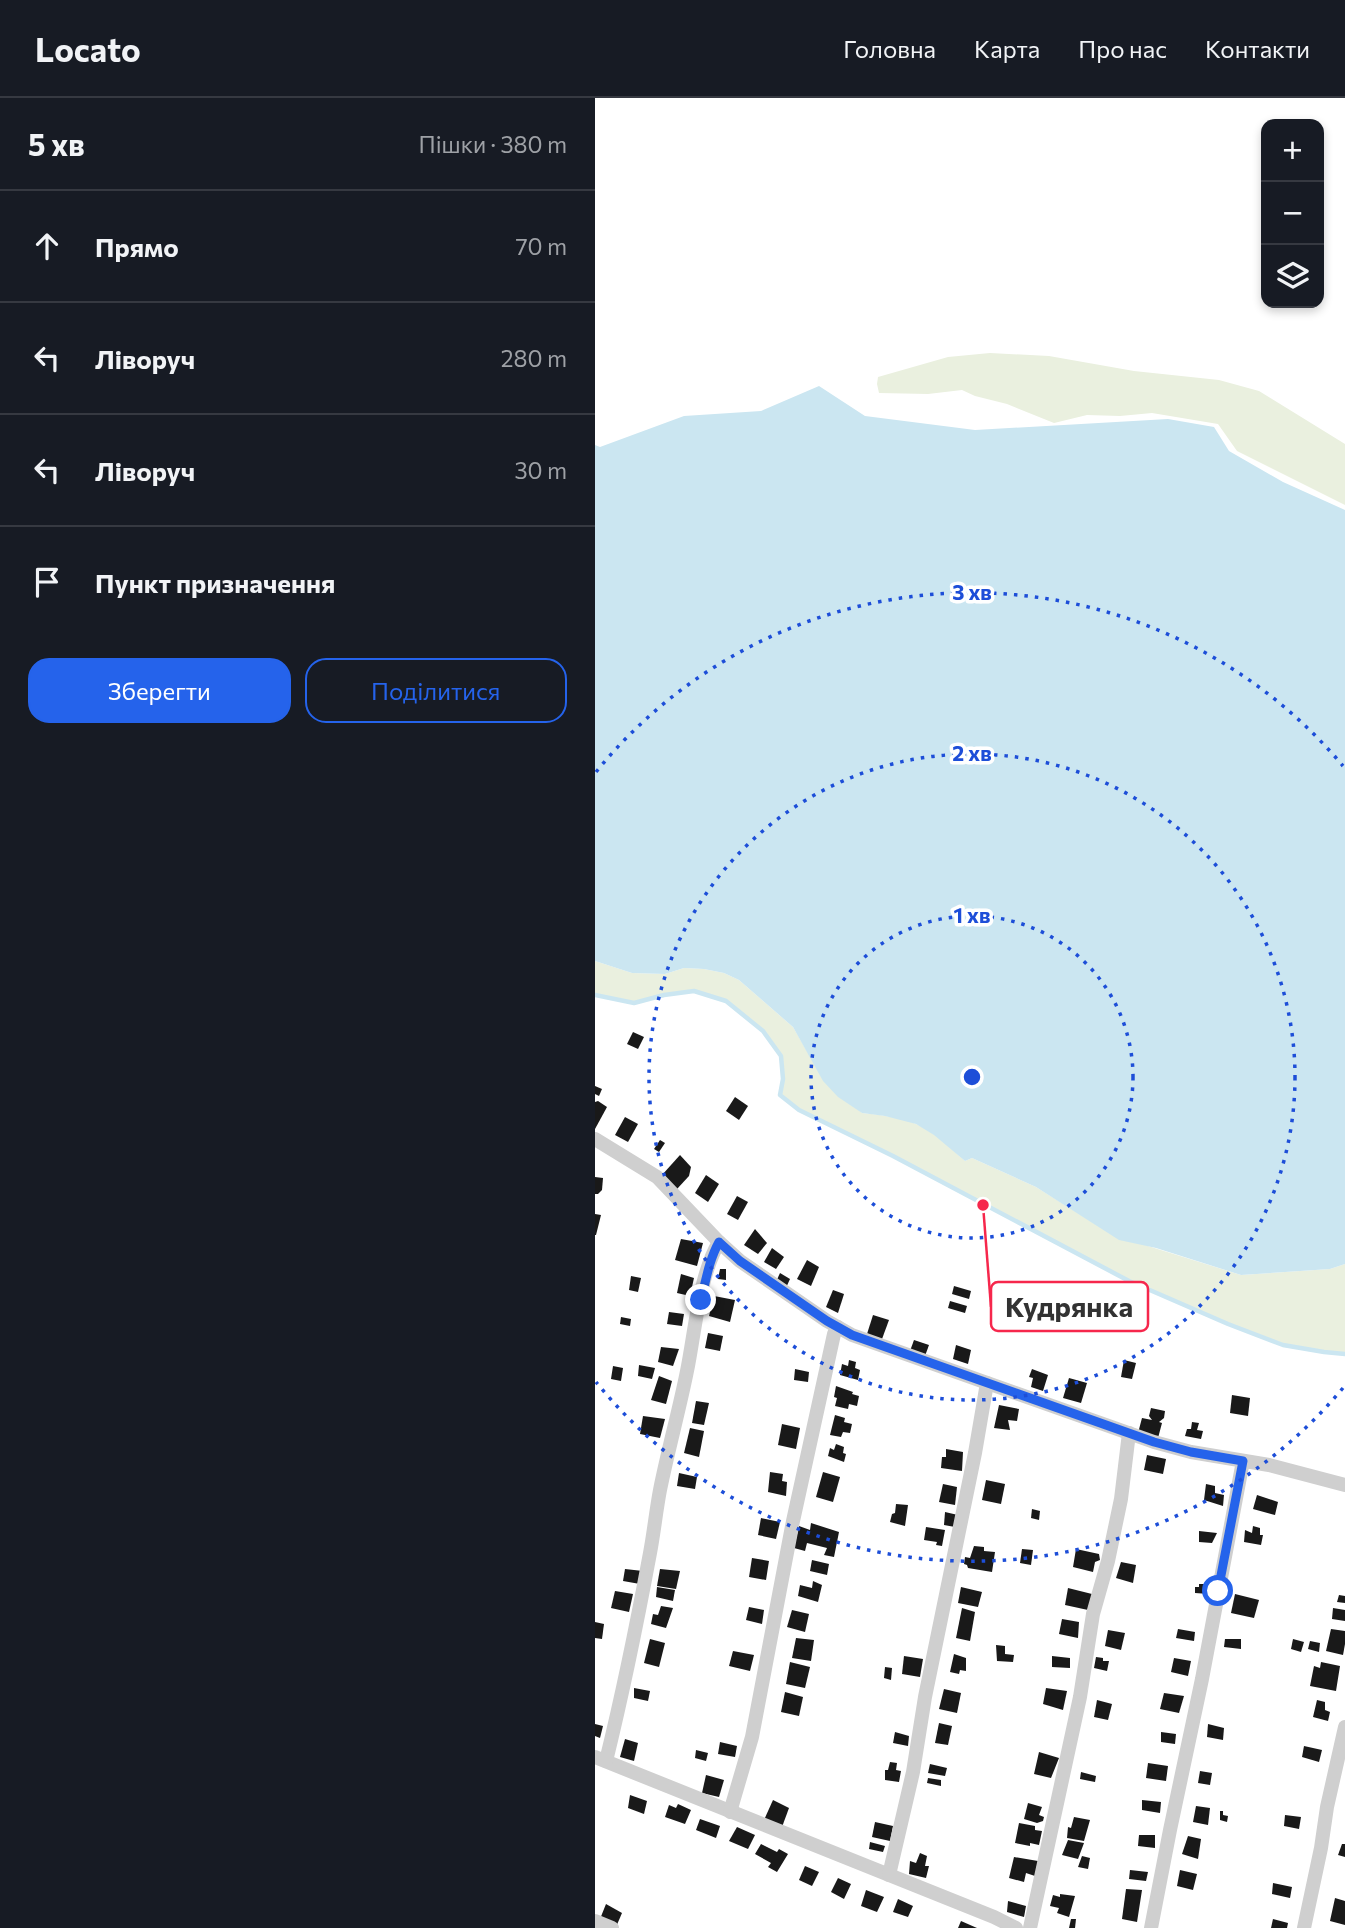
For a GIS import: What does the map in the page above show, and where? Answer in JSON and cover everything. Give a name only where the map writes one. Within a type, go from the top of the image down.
[{"type":"street","points":[[595,1139],[657,1177],[740,1261],[852,1335],[1129,1433],[1191,1452],[1269,1465],[1345,1485]]},
{"type":"street","points":[[719,1242],[711,1259],[701,1300],[660,1492],[625,1679],[601,1759],[1016,1928]]},
{"type":"street","points":[[730,1812],[752,1737],[793,1521],[838,1326]]},
{"type":"street","points":[[889,1875],[913,1772],[942,1606],[970,1479],[987,1383]]},
{"type":"street","points":[[1030,1928],[1080,1697],[1093,1614],[1121,1499],[1129,1433]]},
{"type":"street","points":[[1151,1928],[1243,1461]]},
{"type":"street","points":[[1304,1928],[1345,1727]]},
{"type":"street","points":[[595,1922],[612,1928]]},
{"type":"green space","points":[[990,353],[1049,356],[1134,371],[1219,380],[1259,391],[1345,444],[1345,505],[1237,451],[1218,424],[1152,413],[1087,415],[1054,423],[962,390],[928,394],[879,393],[878,377],[948,357]]},
{"type":"green space","points":[[595,961],[632,973],[665,974],[684,968],[704,969],[724,973],[739,980],[793,1027],[808,1053],[862,1113],[897,1118],[923,1127],[965,1161],[972,1158],[1036,1187],[1100,1227],[1148,1246],[1241,1275],[1330,1269],[1345,1264],[1345,1354],[1283,1345],[1129,1281],[893,1156],[799,1110],[780,1095],[783,1079],[781,1055],[763,1031],[726,1001],[694,991],[634,1003],[595,995]]},
{"type":"water","points":[[819,386],[865,416],[975,430],[1168,419],[1214,427],[1229,451],[1283,482],[1345,510],[1345,1264],[1330,1269],[1241,1275],[1156,1248],[1119,1240],[1036,1187],[972,1158],[965,1161],[916,1124],[862,1113],[838,1097],[823,1081],[793,1027],[739,980],[724,973],[704,969],[684,968],[665,974],[632,973],[595,961],[595,445],[600,447],[684,416],[761,411]]},
{"type":"building","points":[[633,1032],[644,1037],[638,1049],[627,1044]]},
{"type":"building","points":[[595,1086],[602,1089],[599,1096],[595,1094]]},
{"type":"building","points":[[735,1097],[748,1106],[739,1120],[726,1111]]},
{"type":"building","points":[[595,1102],[607,1107],[595,1129]]},
{"type":"building","points":[[625,1117],[638,1124],[628,1142],[615,1135]]},
{"type":"building","points":[[660,1140],[665,1143],[659,1152],[654,1149]]},
{"type":"building","points":[[680,1155],[691,1167],[689,1176],[677,1189],[662,1175]]},
{"type":"building","points":[[706,1175],[719,1184],[708,1202],[695,1193]]},
{"type":"building","points":[[595,1177],[603,1178],[602,1190],[598,1194],[595,1194]]},
{"type":"building","points":[[737,1196],[748,1202],[738,1220],[727,1214]]},
{"type":"building","points":[[595,1214],[601,1215],[596,1235],[595,1235]]},
{"type":"building","points":[[755,1229],[767,1243],[758,1254],[744,1245]]},
{"type":"building","points":[[681,1239],[703,1243],[697,1266],[675,1260]]},
{"type":"building","points":[[772,1248],[784,1257],[776,1269],[764,1262]]},
{"type":"building","points":[[807,1260],[819,1267],[811,1286],[797,1279]]},
{"type":"building","points":[[720,1269],[726,1269],[726,1280],[718,1279]]},
{"type":"building","points":[[780,1273],[790,1279],[785,1290],[775,1284]]},
{"type":"building","points":[[681,1274],[694,1278],[690,1296],[677,1293]]},
{"type":"building","points":[[631,1276],[641,1278],[638,1292],[629,1290]]},
{"type":"building","points":[[954,1286],[971,1291],[969,1299],[952,1294]]},
{"type":"building","points":[[833,1290],[844,1294],[838,1313],[826,1307]]},
{"type":"building","points":[[714,1296],[735,1300],[730,1322],[709,1316]]},
{"type":"building","points":[[950,1301],[967,1306],[965,1313],[948,1308]]},
{"type":"building","points":[[669,1312],[684,1314],[682,1326],[667,1324]]},
{"type":"building","points":[[873,1315],[889,1320],[882,1339],[867,1334]]},
{"type":"building","points":[[621,1317],[631,1319],[630,1326],[620,1324]]},
{"type":"building","points":[[708,1333],[723,1336],[720,1351],[705,1348]]},
{"type":"building","points":[[914,1340],[929,1345],[925,1356],[910,1351]]},
{"type":"building","points":[[956,1345],[971,1350],[968,1364],[953,1359]]},
{"type":"building","points":[[661,1347],[679,1349],[673,1366],[658,1362]]},
{"type":"building","points":[[849,1360],[856,1362],[855,1368],[860,1370],[858,1380],[840,1375],[842,1364],[848,1366]]},
{"type":"building","points":[[1124,1360],[1136,1363],[1132,1379],[1121,1377]]},
{"type":"building","points":[[639,1365],[655,1368],[652,1379],[638,1376]]},
{"type":"building","points":[[613,1366],[623,1368],[621,1381],[611,1379]]},
{"type":"building","points":[[795,1369],[809,1372],[808,1382],[794,1380]]},
{"type":"building","points":[[1032,1369],[1048,1375],[1043,1391],[1031,1387],[1033,1378],[1029,1377]]},
{"type":"building","points":[[659,1376],[672,1381],[666,1404],[651,1400]]},
{"type":"building","points":[[1069,1378],[1087,1383],[1081,1403],[1063,1398]]},
{"type":"building","points":[[836,1386],[859,1396],[857,1406],[849,1404],[848,1409],[835,1406]]},
{"type":"building","points":[[1232,1395],[1250,1398],[1248,1416],[1230,1413]]},
{"type":"building","points":[[696,1401],[709,1403],[704,1425],[692,1423]]},
{"type":"building","points":[[999,1405],[1019,1409],[1017,1421],[1008,1420],[1010,1430],[994,1428]]},
{"type":"building","points":[[1151,1408],[1165,1411],[1164,1418],[1159,1422],[1162,1423],[1158,1438],[1138,1433],[1142,1418],[1152,1420],[1149,1416]]},
{"type":"building","points":[[835,1415],[852,1424],[850,1433],[843,1432],[841,1437],[830,1435]]},
{"type":"building","points":[[643,1416],[665,1419],[660,1438],[640,1434]]},
{"type":"building","points":[[1192,1422],[1199,1423],[1197,1430],[1203,1431],[1201,1439],[1185,1436],[1187,1429],[1191,1429]]},
{"type":"building","points":[[782,1424],[800,1428],[796,1449],[778,1445]]},
{"type":"building","points":[[690,1428],[704,1431],[699,1457],[684,1453]]},
{"type":"building","points":[[836,1444],[844,1447],[844,1462],[828,1456],[830,1448],[834,1450]]},
{"type":"building","points":[[946,1449],[963,1452],[962,1471],[941,1468]]},
{"type":"building","points":[[1147,1455],[1166,1459],[1163,1474],[1144,1470]]},
{"type":"building","points":[[770,1472],[783,1474],[782,1481],[787,1482],[786,1496],[768,1492]]},
{"type":"building","points":[[823,1472],[840,1477],[833,1502],[816,1497]]},
{"type":"building","points":[[679,1473],[697,1477],[695,1489],[677,1486]]},
{"type":"building","points":[[986,1480],[1005,1484],[1001,1504],[982,1500]]},
{"type":"building","points":[[943,1484],[957,1487],[955,1505],[939,1502]]},
{"type":"building","points":[[1206,1484],[1215,1486],[1215,1493],[1224,1495],[1223,1506],[1204,1500]]},
{"type":"building","points":[[1257,1495],[1278,1502],[1275,1515],[1253,1509]]},
{"type":"building","points":[[896,1504],[908,1505],[905,1526],[890,1522]]},
{"type":"building","points":[[1032,1509],[1040,1511],[1039,1520],[1031,1518]]},
{"type":"building","points":[[945,1512],[958,1515],[955,1527],[944,1525]]},
{"type":"building","points":[[761,1518],[780,1522],[776,1539],[758,1535]]},
{"type":"building","points":[[811,1523],[839,1532],[834,1557],[824,1555],[827,1548],[807,1543],[805,1551],[794,1548],[799,1526],[810,1530]]},
{"type":"building","points":[[1253,1526],[1260,1528],[1260,1535],[1263,1535],[1261,1545],[1244,1542],[1245,1530],[1252,1533]]},
{"type":"building","points":[[926,1527],[945,1530],[942,1546],[936,1545],[937,1542],[924,1540]]},
{"type":"building","points":[[1199,1531],[1217,1533],[1212,1543],[1199,1542]]},
{"type":"building","points":[[974,1546],[995,1552],[992,1572],[968,1568],[964,1564],[965,1557],[970,1558]]},
{"type":"building","points":[[1022,1549],[1033,1550],[1031,1565],[1020,1563]]},
{"type":"building","points":[[1076,1549],[1099,1554],[1100,1560],[1095,1562],[1093,1572],[1073,1567]]},
{"type":"building","points":[[752,1558],[769,1561],[766,1580],[749,1577]]},
{"type":"building","points":[[812,1560],[829,1564],[827,1575],[810,1571]]},
{"type":"building","points":[[1121,1562],[1136,1565],[1133,1583],[1116,1578]]},
{"type":"building","points":[[625,1569],[643,1571],[640,1584],[623,1581]]},
{"type":"building","points":[[660,1569],[680,1571],[676,1589],[657,1586]]},
{"type":"building","points":[[813,1581],[822,1585],[818,1602],[798,1596],[800,1585],[812,1588]]},
{"type":"building","points":[[1199,1584],[1204,1584],[1204,1588],[1210,1587],[1209,1594],[1195,1593],[1195,1587],[1199,1587]]},
{"type":"building","points":[[657,1587],[675,1590],[673,1601],[656,1597]]},
{"type":"building","points":[[961,1587],[982,1592],[978,1607],[958,1603]]},
{"type":"building","points":[[1068,1588],[1092,1594],[1088,1610],[1065,1605]]},
{"type":"building","points":[[615,1591],[633,1594],[629,1612],[611,1608]]},
{"type":"building","points":[[1235,1594],[1259,1600],[1254,1618],[1231,1613]]},
{"type":"building","points":[[1339,1595],[1345,1596],[1345,1603],[1337,1602]]},
{"type":"building","points":[[661,1606],[673,1608],[666,1628],[651,1624],[653,1614],[658,1615]]},
{"type":"building","points":[[749,1607],[764,1610],[762,1624],[746,1620]]},
{"type":"building","points":[[962,1608],[975,1612],[970,1641],[956,1638]]},
{"type":"building","points":[[1333,1608],[1345,1610],[1345,1621],[1332,1619]]},
{"type":"building","points":[[792,1610],[809,1614],[805,1632],[787,1627]]},
{"type":"building","points":[[1062,1619],[1079,1622],[1078,1638],[1059,1634]]},
{"type":"building","points":[[595,1622],[604,1624],[602,1639],[595,1638]]},
{"type":"building","points":[[1178,1629],[1195,1632],[1194,1641],[1176,1638]]},
{"type":"building","points":[[1331,1629],[1345,1631],[1343,1655],[1326,1651]]},
{"type":"building","points":[[1108,1630],[1125,1633],[1121,1650],[1105,1646]]},
{"type":"building","points":[[796,1638],[814,1640],[811,1661],[792,1658]]},
{"type":"building","points":[[650,1639],[665,1643],[659,1667],[644,1663]]},
{"type":"building","points":[[1225,1639],[1241,1639],[1241,1649],[1224,1647]]},
{"type":"building","points":[[1293,1639],[1304,1642],[1301,1652],[1291,1649]]},
{"type":"building","points":[[1310,1641],[1320,1643],[1319,1652],[1308,1649]]},
{"type":"building","points":[[996,1645],[1005,1646],[1005,1654],[1014,1655],[1013,1662],[997,1661]]},
{"type":"building","points":[[733,1651],[754,1655],[750,1671],[729,1666]]},
{"type":"building","points":[[954,1654],[966,1658],[966,1671],[960,1670],[959,1674],[950,1672]]},
{"type":"building","points":[[904,1656],[923,1659],[920,1677],[902,1674]]},
{"type":"building","points":[[1052,1656],[1070,1658],[1070,1668],[1052,1667]]},
{"type":"building","points":[[1096,1657],[1109,1661],[1107,1671],[1094,1668]]},
{"type":"building","points":[[1174,1658],[1191,1661],[1188,1676],[1171,1672]]},
{"type":"building","points":[[790,1662],[810,1667],[805,1688],[786,1684]]},
{"type":"building","points":[[1321,1662],[1340,1666],[1336,1691],[1310,1686],[1314,1666],[1320,1668]]},
{"type":"building","points":[[885,1667],[892,1668],[891,1680],[884,1678]]},
{"type":"building","points":[[634,1688],[650,1691],[648,1701],[634,1698]]},
{"type":"building","points":[[1046,1688],[1067,1691],[1063,1710],[1043,1704]]},
{"type":"building","points":[[944,1689],[961,1693],[957,1713],[939,1709]]},
{"type":"building","points":[[785,1692],[803,1697],[799,1716],[781,1712]]},
{"type":"building","points":[[1164,1693],[1184,1696],[1179,1713],[1160,1709]]},
{"type":"building","points":[[1097,1700],[1112,1704],[1108,1720],[1094,1717]]},
{"type":"building","points":[[1317,1700],[1325,1702],[1325,1710],[1330,1712],[1328,1721],[1313,1717]]},
{"type":"building","points":[[939,1723],[952,1726],[948,1745],[935,1743]]},
{"type":"building","points":[[595,1724],[603,1726],[600,1738],[595,1736]]},
{"type":"building","points":[[1208,1724],[1224,1728],[1223,1740],[1207,1737]]},
{"type":"building","points":[[895,1732],[909,1736],[908,1746],[893,1743]]},
{"type":"building","points":[[1161,1732],[1176,1734],[1175,1744],[1161,1742]]},
{"type":"building","points":[[625,1739],[638,1743],[634,1761],[620,1757]]},
{"type":"building","points":[[720,1742],[737,1746],[735,1757],[718,1754]]},
{"type":"building","points":[[1304,1746],[1322,1750],[1319,1762],[1302,1757]]},
{"type":"building","points":[[696,1750],[708,1753],[706,1761],[695,1758]]},
{"type":"building","points":[[1039,1752],[1059,1758],[1051,1778],[1034,1774]]},
{"type":"building","points":[[890,1762],[897,1763],[896,1770],[901,1771],[899,1782],[885,1780],[885,1770],[888,1770]]},
{"type":"building","points":[[1148,1763],[1168,1766],[1166,1781],[1146,1778]]},
{"type":"building","points":[[930,1764],[947,1768],[945,1776],[928,1773]]},
{"type":"building","points":[[1200,1771],[1212,1773],[1210,1785],[1198,1783]]},
{"type":"building","points":[[1081,1772],[1096,1776],[1095,1782],[1080,1779]]},
{"type":"building","points":[[706,1775],[724,1780],[719,1797],[702,1793]]},
{"type":"building","points":[[928,1778],[941,1780],[941,1786],[927,1783]]},
{"type":"building","points":[[630,1795],[647,1801],[644,1814],[628,1808]]},
{"type":"building","points":[[773,1800],[789,1808],[782,1827],[764,1820]]},
{"type":"building","points":[[1142,1800],[1161,1802],[1160,1813],[1142,1810]]},
{"type":"building","points":[[1028,1803],[1042,1807],[1039,1815],[1044,1817],[1043,1821],[1037,1823],[1024,1819]]},
{"type":"building","points":[[678,1804],[691,1810],[685,1824],[665,1817],[669,1805],[676,1808]]},
{"type":"building","points":[[1196,1806],[1210,1808],[1208,1825],[1193,1822]]},
{"type":"building","points":[[1220,1811],[1228,1816],[1227,1822],[1220,1820]]},
{"type":"building","points":[[1285,1815],[1301,1817],[1299,1829],[1284,1826]]},
{"type":"building","points":[[1074,1817],[1090,1820],[1084,1841],[1067,1838],[1068,1827],[1071,1828]]},
{"type":"building","points":[[700,1819],[720,1826],[716,1838],[696,1830]]},
{"type":"building","points":[[875,1822],[893,1826],[890,1841],[872,1837]]},
{"type":"building","points":[[1019,1823],[1035,1826],[1035,1830],[1042,1831],[1039,1845],[1015,1843]]},
{"type":"building","points":[[737,1827],[755,1835],[748,1849],[729,1841]]},
{"type":"building","points":[[1139,1835],[1155,1835],[1155,1848],[1138,1846]]},
{"type":"building","points":[[1188,1836],[1201,1839],[1198,1859],[1182,1854]]},
{"type":"building","points":[[1068,1840],[1084,1843],[1078,1859],[1062,1855]]},
{"type":"building","points":[[870,1842],[885,1846],[883,1852],[869,1849]]},
{"type":"building","points":[[761,1844],[788,1854],[777,1872],[768,1867],[771,1863],[755,1854]]},
{"type":"building","points":[[1342,1844],[1345,1844],[1345,1857],[1338,1855]]},
{"type":"building","points":[[920,1853],[927,1856],[925,1866],[929,1866],[926,1878],[909,1874],[910,1861],[916,1863]]},
{"type":"building","points":[[1082,1856],[1090,1858],[1088,1869],[1078,1867]]},
{"type":"building","points":[[1014,1857],[1038,1861],[1035,1876],[1026,1873],[1024,1882],[1009,1878]]},
{"type":"building","points":[[805,1866],[819,1872],[812,1886],[799,1880]]},
{"type":"building","points":[[1130,1870],[1148,1872],[1146,1881],[1129,1879]]},
{"type":"building","points":[[1180,1870],[1197,1874],[1193,1890],[1177,1886]]},
{"type":"building","points":[[838,1878],[851,1884],[844,1899],[831,1892]]},
{"type":"building","points":[[1273,1883],[1292,1887],[1290,1898],[1272,1894]]},
{"type":"building","points":[[1126,1889],[1142,1890],[1137,1922],[1122,1919]]},
{"type":"building","points":[[866,1890],[884,1897],[877,1912],[861,1906]]},
{"type":"building","points":[[1060,1894],[1075,1896],[1069,1917],[1057,1913],[1059,1908],[1050,1906],[1053,1895],[1060,1897]]},
{"type":"building","points":[[1335,1898],[1345,1901],[1345,1925],[1330,1921]]},
{"type":"building","points":[[898,1899],[913,1906],[908,1917],[893,1912]]},
{"type":"building","points":[[1008,1901],[1026,1906],[1024,1917],[1007,1912]]},
{"type":"building","points":[[606,1904],[622,1913],[616,1927],[600,1919]]},
{"type":"building","points":[[1071,1919],[1076,1919],[1075,1928],[1069,1928]]},
{"type":"building","points":[[1273,1919],[1288,1923],[1287,1928],[1271,1928]]},
{"type":"building","points":[[961,1921],[977,1928],[958,1928]]},
{"type":"waterway","points":[[595,995],[634,1003],[694,991],[726,1001],[763,1031],[781,1056],[783,1079],[780,1095],[799,1110],[893,1156],[1129,1281],[1283,1345],[1345,1354]]},
{"type":"place","name":"Кудрянка","points":[[983,1205]]},
{"type":"route","points":[[701,1300],[709,1267],[719,1242],[760,1275],[852,1335],[1154,1442],[1243,1461],[1218,1591]]}]
